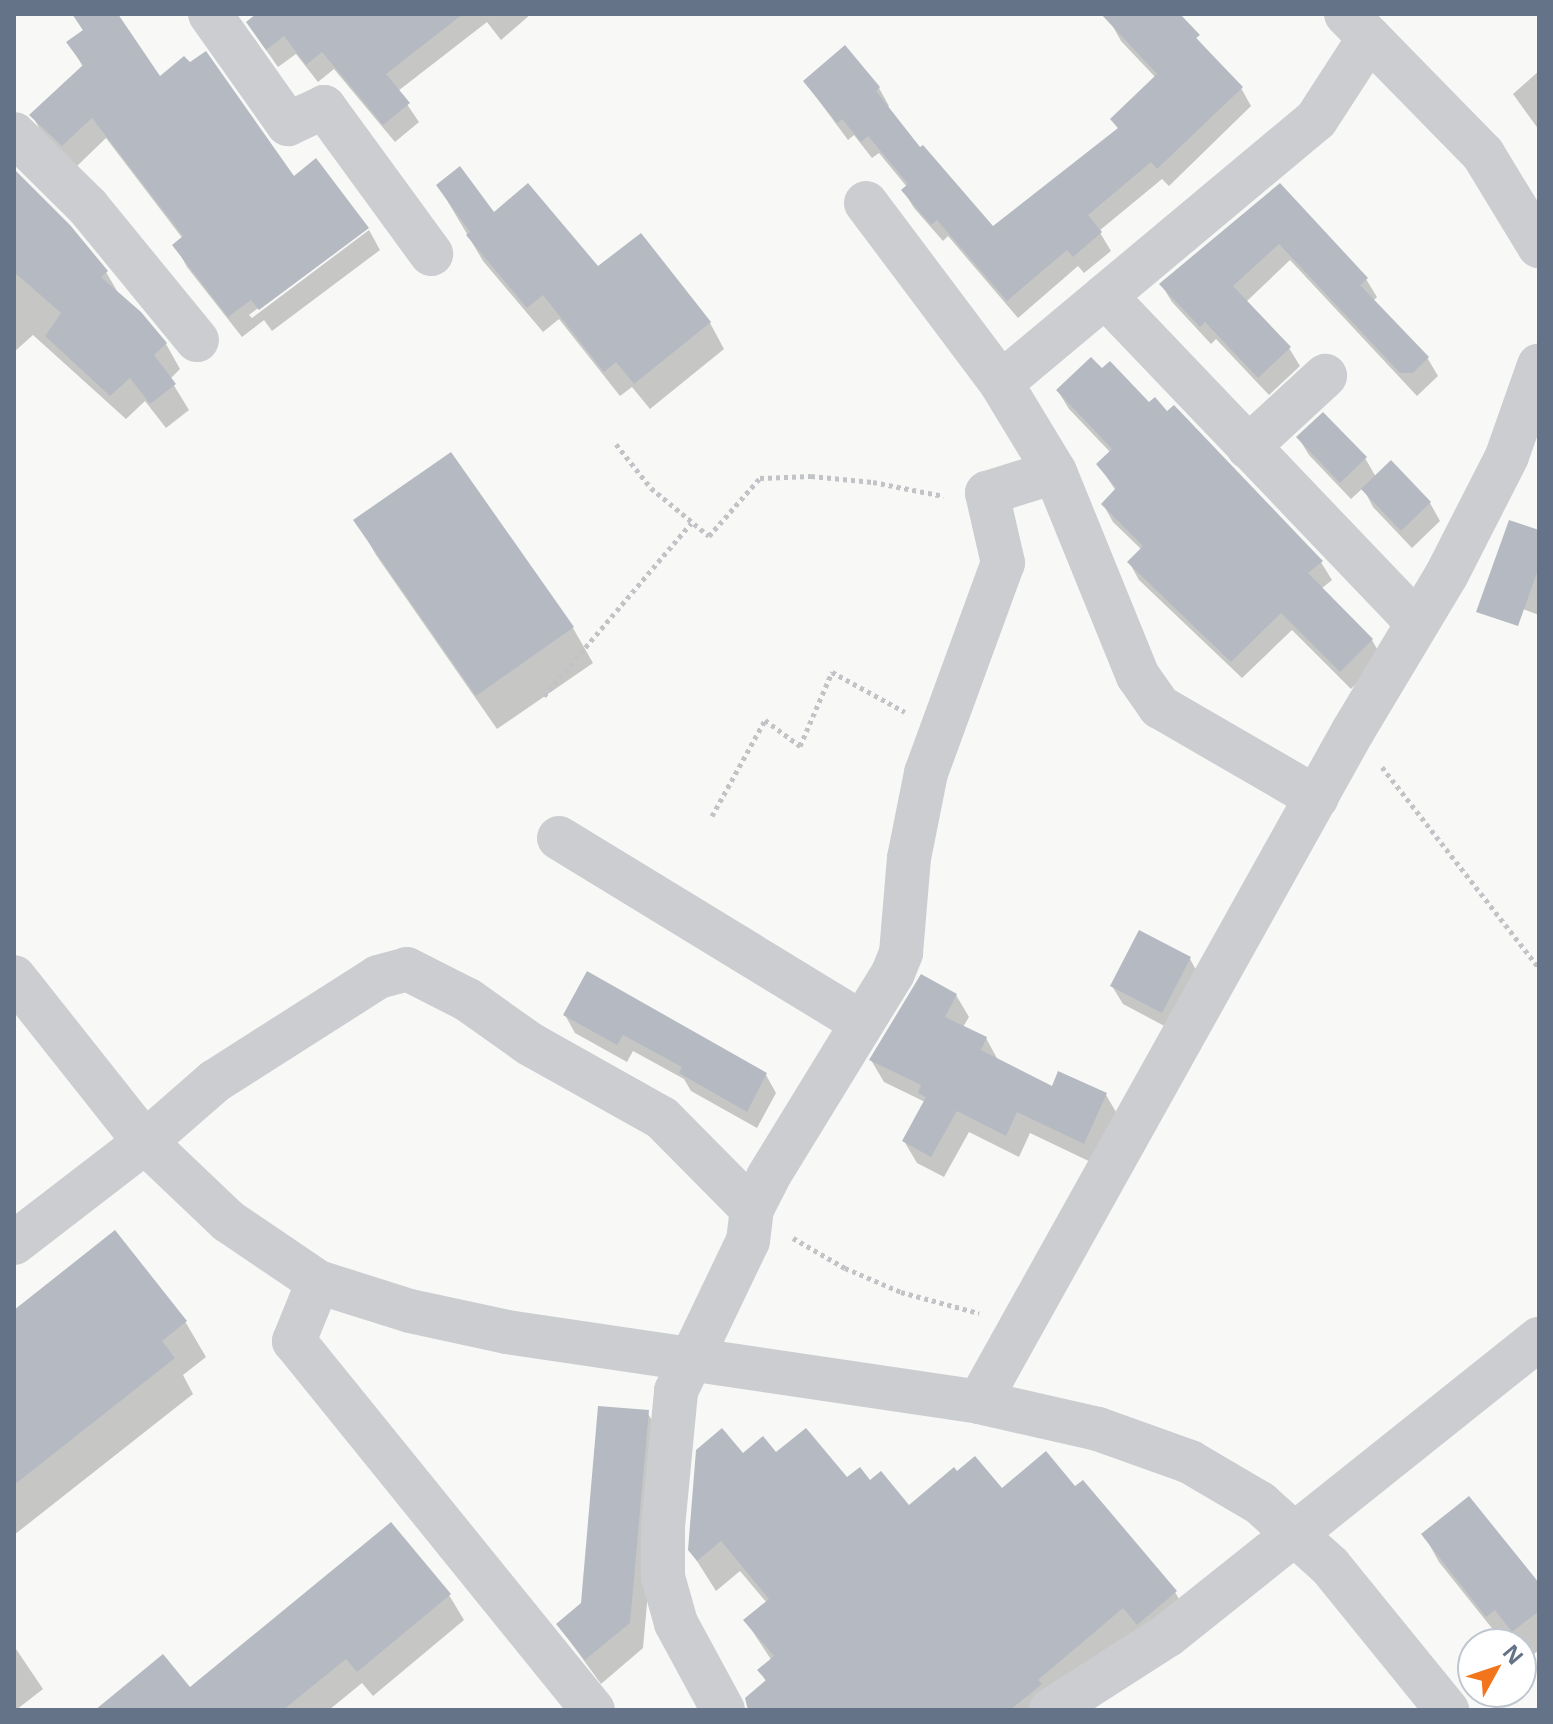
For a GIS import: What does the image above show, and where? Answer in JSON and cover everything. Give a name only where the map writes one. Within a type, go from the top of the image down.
[{"type":"street","points":[[210,14],[288,124],[324,107],[431,254]]},
{"type":"street","points":[[1001,383],[1316,120],[1358,26],[1483,154],[1539,246]]},
{"type":"street","points":[[14,134],[88,207],[197,340]]},
{"type":"street","points":[[866,203],[1001,383],[1055,472],[1138,676],[1160,707],[1317,798]]},
{"type":"street","points":[[1105,296],[1417,623]]},
{"type":"street","points":[[979,1402],[1353,731],[1447,574],[1507,456],[1539,365]]},
{"type":"street","points":[[1248,447],[1325,376]]},
{"type":"street","points":[[723,1710],[676,1623],[663,1577],[663,1527],[676,1391],[748,1241],[752,1209],[768,1177],[901,953],[917,814],[941,732],[1003,563],[987,493],[1055,472]]},
{"type":"street","points":[[559,838],[862,1023]]},
{"type":"street","points":[[14,1243],[145,1142],[215,1081],[378,977],[407,969],[468,1000],[530,1044],[662,1118],[752,1209]]},
{"type":"street","points":[[14,977],[145,1142],[228,1221],[318,1282],[410,1311],[507,1332],[979,1402],[1098,1429],[1190,1462],[1260,1503],[1296,1534],[1363,1603],[1447,1710]]},
{"type":"street","points":[[318,1282],[294,1341],[593,1710]]},
{"type":"street","points":[[1051,1710],[1073,1693],[1168,1635],[1539,1339]]},
{"type":"path","points":[[616,444],[651,488],[709,536],[760,478],[811,476],[873,482],[942,496],[987,493]]},
{"type":"path","points":[[544,696],[691,523]]},
{"type":"path","points":[[712,816],[765,720],[800,746],[832,672],[941,732]]},
{"type":"path","points":[[1353,731],[1539,968]]},
{"type":"path","points":[[752,1209],[783,1233],[845,1268],[901,1292],[1023,1325]]},
{"type":"building","points":[[72,14],[118,14],[160,76],[184,56],[190,62],[206,51],[294,176],[316,158],[369,228],[259,310],[251,300],[228,317],[172,245],[183,236],[92,118],[62,146],[29,115],[83,65],[66,42],[83,30]]},
{"type":"building","points":[[256,14],[463,14],[386,74],[410,103],[383,125],[322,52],[306,65],[284,36],[266,50],[246,22]]},
{"type":"building","points":[[1101,14],[1180,14],[1200,35],[1196,38],[1243,87],[1157,169],[1151,162],[1088,215],[1102,232],[1073,257],[1067,250],[1007,301],[937,220],[931,225],[901,190],[908,184],[868,136],[861,142],[842,119],[837,123],[803,81],[845,45],[880,87],[876,91],[920,147],[923,145],[993,226],[1118,128],[1110,119],[1157,74]]},
{"type":"building","points":[[460,166],[494,212],[528,183],[598,266],[641,233],[711,322],[634,384],[616,362],[604,372],[543,295],[527,308],[466,235],[470,232],[436,185]]},
{"type":"building","points":[[14,169],[70,225],[108,271],[101,277],[141,312],[167,343],[154,355],[176,384],[150,404],[130,378],[110,396],[45,336],[61,313],[14,272]]},
{"type":"building","points":[[1280,183],[1368,278],[1360,285],[1429,357],[1413,373],[1400,373],[1279,244],[1233,286],[1291,347],[1258,378],[1205,322],[1200,327],[1159,284]]},
{"type":"building","points":[[1091,357],[1102,368],[1110,361],[1149,402],[1155,397],[1167,411],[1174,405],[1323,561],[1308,573],[1373,639],[1340,672],[1281,613],[1231,662],[1127,562],[1143,546],[1101,504],[1116,488],[1096,464],[1112,449],[1056,390]]},
{"type":"building","points":[[1323,412],[1367,457],[1340,483],[1296,437]]},
{"type":"building","points":[[451,452],[574,627],[476,696],[353,520]]},
{"type":"building","points":[[1391,460],[1431,502],[1401,531],[1361,489]]},
{"type":"building","points":[[1509,520],[1539,530],[1539,567],[1518,626],[1476,612]]},
{"type":"building","points":[[1139,930],[1191,957],[1162,1013],[1110,986]]},
{"type":"building","points":[[587,971],[767,1073],[747,1112],[679,1073],[682,1067],[623,1035],[617,1045],[563,1015]]},
{"type":"building","points":[[921,974],[957,994],[945,1017],[987,1037],[981,1050],[1052,1086],[1058,1071],[1107,1093],[1084,1144],[1017,1112],[1006,1136],[957,1111],[931,1157],[902,1141],[926,1097],[918,1093],[921,1085],[869,1060]]},
{"type":"building","points":[[115,1230],[187,1321],[162,1341],[175,1358],[14,1485],[14,1310]]},
{"type":"building","points":[[598,1406],[649,1410],[630,1623],[585,1660],[556,1624],[581,1603]]},
{"type":"building","points":[[722,1428],[743,1453],[763,1436],[776,1452],[806,1428],[847,1477],[860,1467],[870,1480],[881,1471],[909,1505],[954,1467],[957,1471],[975,1456],[1002,1488],[1046,1451],[1075,1486],[1083,1480],[1177,1591],[1137,1625],[1123,1608],[1038,1680],[1042,1684],[1010,1710],[748,1710],[745,1698],[766,1680],[757,1670],[774,1656],[743,1620],[769,1599],[721,1541],[697,1561],[688,1550],[696,1450]]},
{"type":"building","points":[[1469,1496],[1539,1583],[1539,1611],[1517,1628],[1509,1628],[1495,1610],[1486,1617],[1421,1534]]},
{"type":"building","points":[[391,1522],[451,1594],[357,1672],[346,1659],[283,1710],[95,1710],[163,1654],[190,1687]]}]
